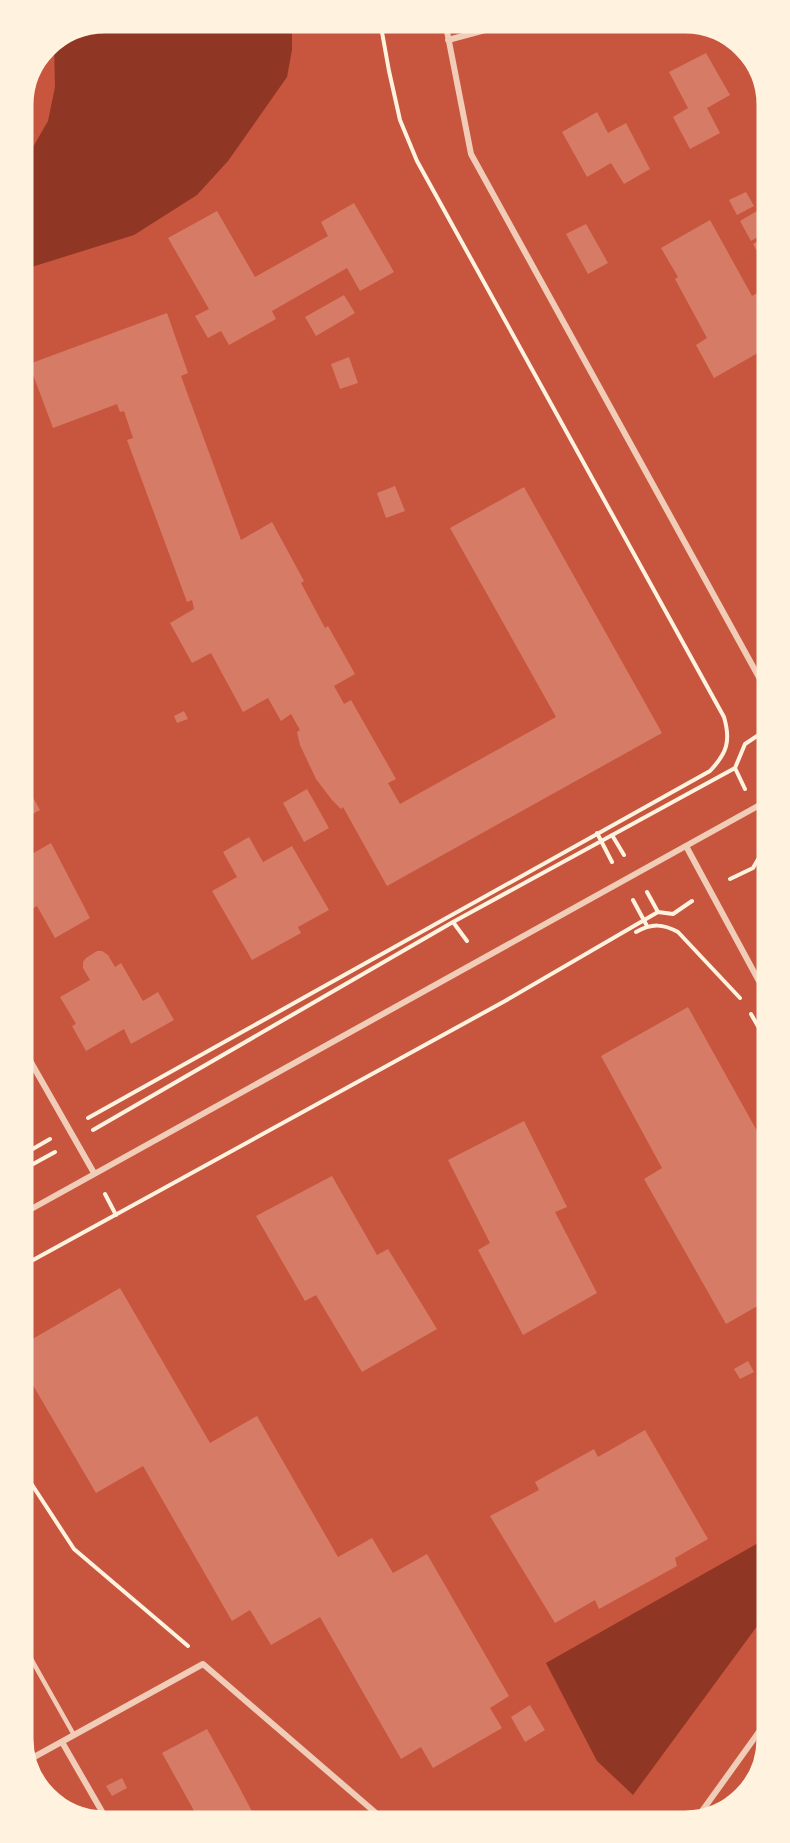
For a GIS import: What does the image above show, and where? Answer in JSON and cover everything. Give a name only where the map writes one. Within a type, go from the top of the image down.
[{"type":"street","points":[[447,32],[471,154],[758,675]]},
{"type":"street","points":[[448,40],[478,32]]},
{"type":"street","points":[[32,1208],[758,806]]},
{"type":"street","points":[[686,846],[758,979]]},
{"type":"street","points":[[32,1064],[94,1173]]},
{"type":"street","points":[[34,1757],[203,1664],[374,1811]]},
{"type":"street","points":[[703,1809],[758,1733]]},
{"type":"street","points":[[62,1742],[102,1811]]},
{"type":"lane","points":[[32,1660],[74,1735]]},
{"type":"path","points":[[32,1149],[710,771],[720,760],[727,746],[728,731],[724,717],[417,161],[400,120],[388,71],[382,32]]},
{"type":"path","points":[[32,1165],[453,922],[735,768],[745,744],[758,735]]},
{"type":"path","points":[[32,1261],[505,1002],[658,912],[673,914],[711,889],[753,868],[758,859]]},
{"type":"path","points":[[636,932],[647,926],[658,925],[678,932],[746,1003]]},
{"type":"path","points":[[751,1013],[758,1026]]},
{"type":"path","points":[[32,1485],[74,1549],[186,1644],[203,1664]]},
{"type":"shaded area","points":[[95,32],[292,32],[292,50],[287,77],[228,161],[197,195],[134,235],[32,267],[32,149],[48,121],[55,87],[54,52],[68,41],[81,35]]},
{"type":"shaded area","points":[[758,1543],[758,1625],[633,1795],[597,1761],[546,1663]]},
{"type":"building","points":[[706,53],[730,95],[707,108],[720,133],[690,149],[673,117],[688,108],[669,72]]},
{"type":"building","points":[[597,112],[608,133],[626,123],[650,169],[624,184],[611,163],[587,177],[562,132]]},
{"type":"building","points":[[746,192],[754,206],[737,215],[729,200]]},
{"type":"building","points":[[354,203],[394,272],[360,291],[347,268],[272,311],[276,319],[229,345],[221,331],[208,338],[195,316],[209,309],[168,238],[217,211],[255,277],[328,236],[321,222]]},
{"type":"building","points":[[757,211],[758,237],[751,241],[740,221]]},
{"type":"building","points":[[710,220],[752,296],[758,292],[758,353],[714,378],[696,345],[707,338],[675,279],[678,277],[661,248]]},
{"type":"building","points":[[586,224],[608,263],[588,274],[566,234]]},
{"type":"building","points":[[758,241],[758,253],[753,244]]},
{"type":"building","points":[[344,295],[355,313],[316,336],[305,317]]},
{"type":"building","points":[[167,313],[188,373],[181,376],[241,540],[272,522],[304,581],[301,583],[325,628],[328,626],[355,674],[334,686],[344,704],[351,700],[396,779],[388,783],[400,804],[556,717],[450,528],[524,487],[662,733],[387,886],[343,807],[341,809],[332,800],[316,779],[300,745],[297,732],[300,730],[291,714],[281,721],[268,698],[243,712],[211,653],[192,663],[170,623],[194,609],[192,600],[187,602],[127,440],[133,438],[124,411],[120,412],[117,404],[53,428],[32,372],[32,363]]},
{"type":"building","points":[[349,357],[358,383],[340,389],[331,364]]},
{"type":"building","points":[[395,486],[405,511],[386,518],[377,493]]},
{"type":"building","points":[[184,711],[188,719],[177,723],[174,716]]},
{"type":"building","points":[[307,789],[329,828],[304,842],[283,803]]},
{"type":"building","points":[[32,796],[40,810],[32,814]]},
{"type":"building","points":[[249,837],[263,862],[292,846],[329,910],[298,927],[301,933],[252,960],[212,891],[237,877],[223,852]]},
{"type":"building","points":[[51,843],[90,918],[55,938],[37,906],[32,909],[32,854]]},
{"type":"building","points":[[97,951],[108,955],[115,967],[121,963],[143,1001],[158,992],[174,1020],[131,1044],[124,1029],[86,1051],[72,1026],[76,1024],[60,997],[90,980],[83,968],[83,962]]},
{"type":"building","points":[[688,1007],[758,1133],[758,1306],[726,1324],[644,1179],[662,1168],[601,1056]]},
{"type":"building","points":[[524,1121],[567,1207],[555,1212],[597,1293],[523,1335],[478,1250],[490,1243],[448,1160]]},
{"type":"building","points":[[332,1176],[377,1255],[388,1249],[437,1329],[362,1372],[316,1295],[305,1301],[256,1216]]},
{"type":"building","points":[[120,1288],[210,1443],[257,1416],[338,1557],[372,1538],[393,1573],[427,1554],[509,1696],[490,1708],[502,1728],[433,1768],[421,1747],[401,1759],[320,1617],[271,1645],[250,1610],[232,1621],[143,1466],[96,1493],[32,1384],[32,1339]]},
{"type":"building","points":[[748,1361],[754,1372],[740,1379],[734,1369]]},
{"type":"building","points":[[645,1430],[708,1539],[675,1558],[677,1566],[599,1609],[595,1600],[555,1623],[490,1516],[539,1490],[535,1482],[594,1449],[598,1457]]},
{"type":"building","points":[[530,1705],[545,1730],[525,1742],[511,1717]]},
{"type":"building","points":[[207,1729],[252,1811],[194,1811],[162,1753]]},
{"type":"building","points":[[122,1778],[127,1788],[112,1796],[106,1786]]}]
